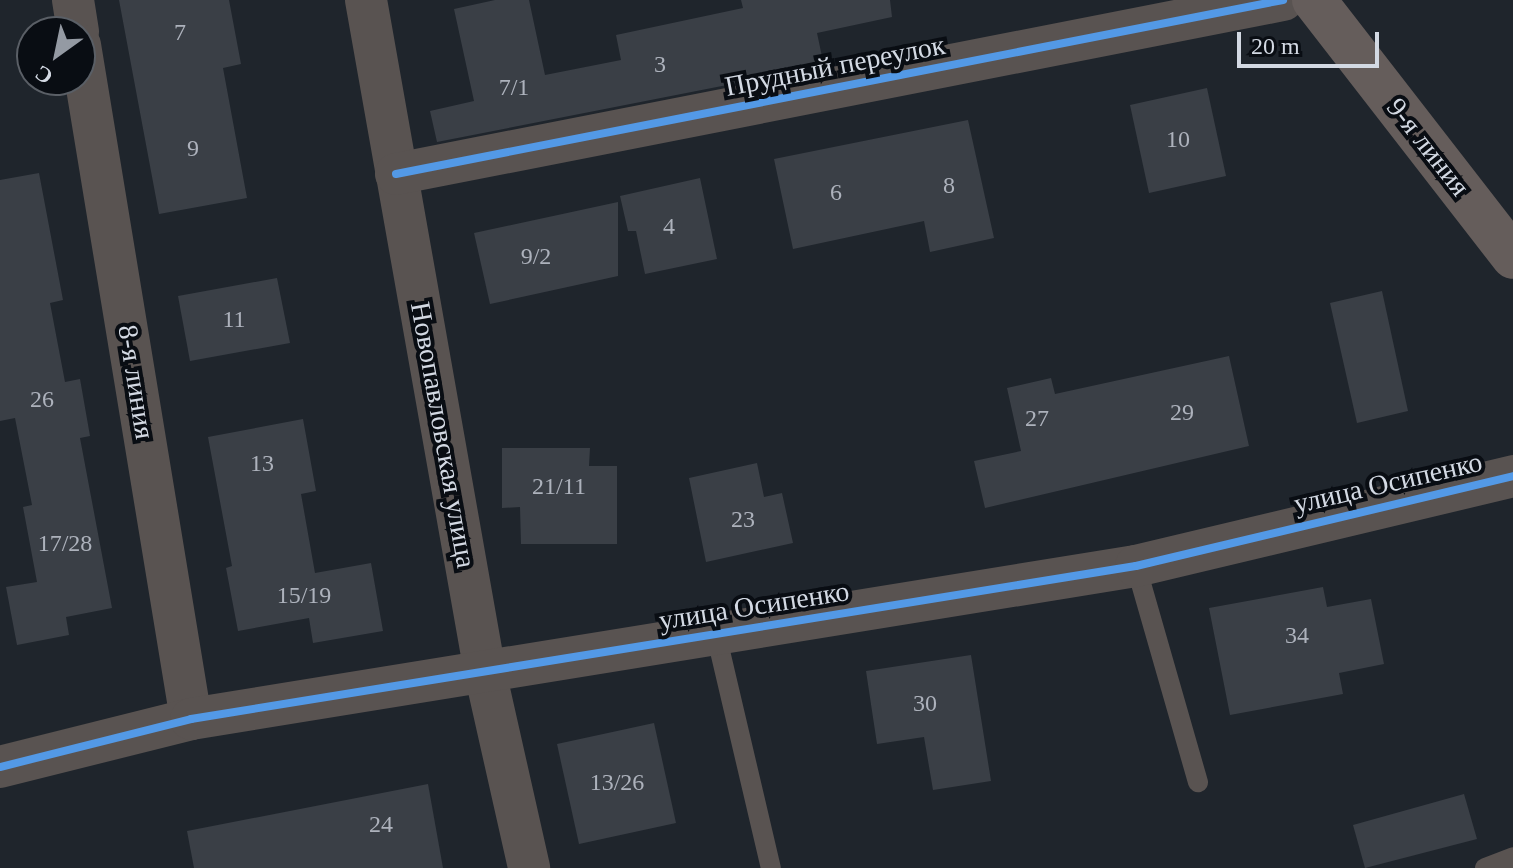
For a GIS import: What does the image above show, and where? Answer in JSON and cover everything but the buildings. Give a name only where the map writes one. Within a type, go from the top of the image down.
[{"type":"street","name":"Новопавловская улица","points":[[366,0],[485,672],[529,868]]},
{"type":"street","name":"Прудный переулок","points":[[396,174],[1283,0]]},
{"type":"street","name":"9-я линия","points":[[1314,0],[1513,257]]},
{"type":"street","name":"8-я линия","points":[[88,96],[191,719]]},
{"type":"street","name":"улица Осипенко","points":[[0,767],[191,719],[1136,566],[1513,476]]},
{"type":"lane","points":[[1136,566],[1198,782]]},
{"type":"lane","points":[[716,634],[771,868]]},
{"type":"lane","points":[[1485,868],[1513,857]]},
{"type":"cycle path","points":[[396,174],[1283,0]]},
{"type":"cycle path","points":[[0,767],[191,719],[1136,566],[1513,476]]}]
